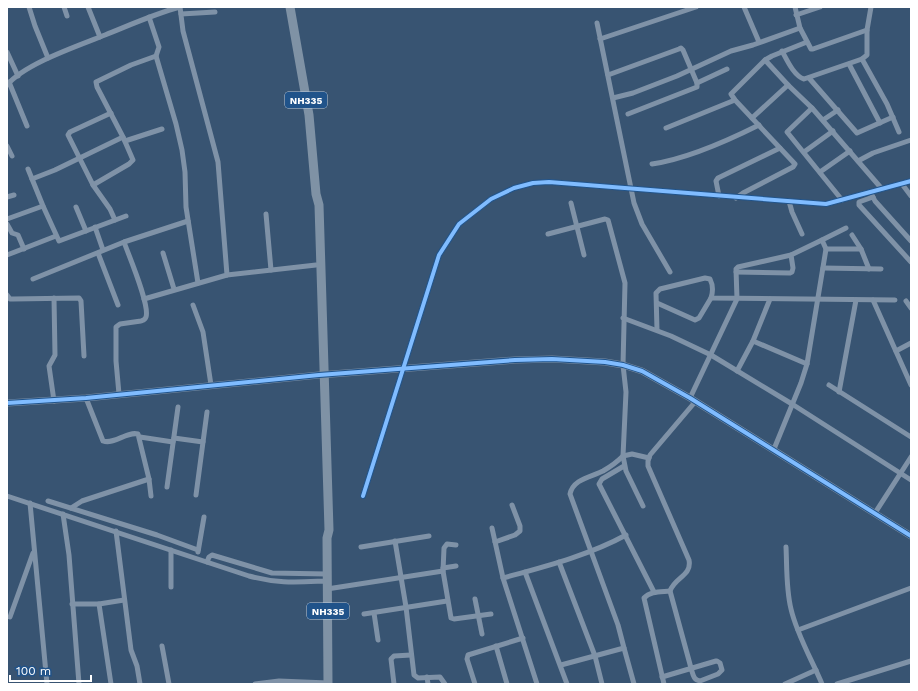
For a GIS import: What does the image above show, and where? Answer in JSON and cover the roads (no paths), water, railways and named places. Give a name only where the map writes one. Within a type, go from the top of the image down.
[{"type":"highway","name":"NH335","points":[[290,7],[309,115],[316,194],[319,205],[321,375]]},
{"type":"highway","name":"NH335","points":[[316,194],[314,200],[316,265],[328,530],[328,683]]},
{"type":"street","points":[[29,7],[48,58]]},
{"type":"street","points":[[64,7],[67,16]]},
{"type":"street","points":[[88,7],[100,37]]},
{"type":"street","points":[[156,7],[157,14]]},
{"type":"street","points":[[28,126],[8,83],[48,58],[149,17],[180,7],[183,31],[218,162],[227,275]]},
{"type":"street","points":[[600,39],[696,7]]},
{"type":"street","points":[[744,7],[759,42]]},
{"type":"street","points":[[794,7],[800,28],[809,48],[813,49],[867,30]]},
{"type":"street","points":[[796,15],[820,7]]},
{"type":"street","points":[[782,51],[799,77],[804,79],[862,59],[865,57],[867,52],[867,30],[871,7]]},
{"type":"street","points":[[181,14],[215,12]]},
{"type":"street","points":[[149,17],[159,47],[156,56],[176,124],[180,144],[185,172],[186,207],[198,283]]},
{"type":"street","points":[[597,22],[634,203],[642,224],[670,272]]},
{"type":"street","points":[[613,98],[633,93],[692,70],[731,51],[800,28]]},
{"type":"street","points":[[736,198],[795,166],[794,163],[731,96],[732,92],[766,60],[782,51],[807,42]]},
{"type":"street","points":[[608,75],[681,48],[697,83]]},
{"type":"street","points":[[7,52],[18,76]]},
{"type":"street","points":[[93,184],[132,162],[132,157],[124,139],[96,82],[131,65],[156,56]]},
{"type":"street","points":[[862,59],[893,117],[899,132]]},
{"type":"street","points":[[766,60],[833,131],[882,189]]},
{"type":"street","points":[[849,64],[880,122]]},
{"type":"street","points":[[628,114],[695,88],[697,83],[727,68]]},
{"type":"street","points":[[809,78],[857,133],[893,117]]},
{"type":"street","points":[[752,118],[788,85]]},
{"type":"street","points":[[666,128],[735,100]]},
{"type":"street","points":[[812,108],[786,132],[842,200]]},
{"type":"street","points":[[823,120],[838,110]]},
{"type":"street","points":[[111,113],[68,133],[68,135],[93,184],[110,209],[115,220]]},
{"type":"street","points":[[652,164],[685,156],[758,125]]},
{"type":"street","points":[[32,179],[124,139],[162,129]]},
{"type":"street","points":[[804,152],[833,131]]},
{"type":"street","points":[[858,161],[873,153],[911,140]]},
{"type":"street","points":[[7,146],[12,156]]},
{"type":"street","points":[[719,196],[716,181],[718,178],[780,148]]},
{"type":"street","points":[[820,172],[850,151]]},
{"type":"street","points":[[28,169],[59,241],[126,216]]},
{"type":"street","points":[[911,181],[882,189],[859,202],[859,205],[911,262]]},
{"type":"street","points":[[363,496],[439,255],[459,224],[491,199],[514,188],[533,183],[549,182],[826,204],[872,195]]},
{"type":"street","points":[[902,184],[911,196]]},
{"type":"street","points":[[7,197],[14,195]]},
{"type":"street","points":[[872,195],[911,241]]},
{"type":"street","points":[[789,202],[802,234]]},
{"type":"street","points":[[571,203],[584,255]]},
{"type":"street","points":[[7,219],[43,206]]},
{"type":"street","points":[[76,206],[86,231]]},
{"type":"street","points":[[266,214],[271,270]]},
{"type":"street","points":[[548,234],[605,219],[609,222],[625,283],[623,318],[623,365],[626,392],[623,456],[624,466],[643,506]]},
{"type":"street","points":[[33,279],[124,242],[188,221]]},
{"type":"street","points":[[7,224],[12,233],[18,235],[24,249]]},
{"type":"street","points":[[95,228],[103,250]]},
{"type":"street","points":[[662,677],[691,668],[717,661],[720,663],[722,670],[718,674],[700,681],[695,679],[691,668],[670,591],[674,583],[689,570],[689,560],[648,466],[649,458],[693,400],[711,355],[737,299],[736,269],[739,266],[791,255],[846,228]]},
{"type":"street","points":[[7,255],[56,236]]},
{"type":"street","points":[[852,236],[861,249],[869,269]]},
{"type":"street","points":[[774,449],[801,383],[807,364],[826,249],[822,240]]},
{"type":"street","points":[[119,394],[116,361],[116,327],[120,324],[144,320],[146,315],[144,299],[124,242]]},
{"type":"street","points":[[826,249],[861,249]]},
{"type":"street","points":[[98,253],[118,305]]},
{"type":"street","points":[[164,253],[174,289]]},
{"type":"street","points":[[736,272],[790,273],[793,270],[791,255]]},
{"type":"street","points":[[144,299],[174,289],[227,275],[316,265]]},
{"type":"street","points":[[823,268],[881,270]]},
{"type":"street","points":[[657,303],[695,320],[699,318],[711,298],[712,293],[710,279],[705,278],[660,289],[656,293],[657,330]]},
{"type":"street","points":[[7,295],[10,299],[79,298],[81,301],[84,356]]},
{"type":"street","points":[[54,298],[55,355],[49,366],[54,401]]},
{"type":"street","points":[[711,298],[895,300]]},
{"type":"street","points":[[737,371],[753,341],[770,299]]},
{"type":"street","points":[[839,392],[856,300]]},
{"type":"street","points":[[873,300],[911,385]]},
{"type":"street","points":[[906,301],[911,308]]},
{"type":"street","points":[[193,305],[202,332],[211,385]]},
{"type":"street","points":[[623,318],[657,330],[711,355],[792,404],[911,480]]},
{"type":"street","points":[[753,341],[807,364]]},
{"type":"street","points":[[896,351],[911,343]]},
{"type":"street","points":[[7,404],[54,401],[404,368],[529,360],[580,360],[605,362],[623,365],[642,371],[774,449],[911,536]]},
{"type":"street","points":[[829,385],[911,437]]},
{"type":"street","points":[[86,398],[103,441],[108,442],[133,433],[138,434],[140,437],[202,442]]},
{"type":"street","points":[[167,487],[178,407]]},
{"type":"street","points":[[196,495],[207,412]]},
{"type":"street","points":[[140,437],[151,496]]},
{"type":"street","points":[[634,684],[618,625],[570,494],[571,489],[580,481],[602,471],[623,456],[632,454],[649,458]]},
{"type":"street","points":[[875,513],[911,457]]},
{"type":"street","points":[[624,466],[602,479],[599,484],[654,592]]},
{"type":"street","points":[[72,508],[82,501],[149,479]]},
{"type":"street","points":[[7,496],[268,581],[287,583],[400,578],[456,566]]},
{"type":"street","points":[[48,501],[156,535],[198,550]]},
{"type":"street","points":[[30,503],[46,684]]},
{"type":"street","points":[[495,542],[516,535],[520,531],[520,526],[512,505]]},
{"type":"street","points":[[63,514],[69,555],[79,684]]},
{"type":"street","points":[[196,558],[204,517]]},
{"type":"street","points":[[492,528],[503,578],[537,684]]},
{"type":"street","points":[[116,532],[131,650],[137,666],[140,684]]},
{"type":"street","points":[[503,578],[559,562],[615,541],[626,535]]},
{"type":"street","points":[[361,547],[429,536]]},
{"type":"street","points":[[395,541],[406,607],[414,675],[418,678],[440,677],[445,684]]},
{"type":"street","points":[[456,545],[447,544],[444,546],[443,570],[447,601],[452,619],[491,614]]},
{"type":"street","points":[[786,547],[788,592],[791,609],[798,630],[822,684]]},
{"type":"street","points":[[171,550],[172,587]]},
{"type":"street","points":[[10,617],[34,552]]},
{"type":"street","points":[[207,562],[209,557],[212,555],[272,573],[327,582]]},
{"type":"street","points":[[559,562],[595,656],[602,684]]},
{"type":"street","points":[[525,572],[567,684]]},
{"type":"street","points":[[798,630],[911,588]]},
{"type":"street","points":[[664,684],[644,602],[646,596],[654,592],[670,591]]},
{"type":"street","points":[[475,599],[482,634]]},
{"type":"street","points":[[72,604],[99,604],[124,600]]},
{"type":"street","points":[[364,614],[447,601]]},
{"type":"street","points":[[99,604],[111,684]]},
{"type":"street","points":[[374,613],[378,640]]},
{"type":"street","points":[[475,684],[467,656],[523,638]]},
{"type":"street","points":[[162,646],[169,684]]},
{"type":"street","points":[[496,646],[507,684]]},
{"type":"street","points":[[561,665],[624,648]]},
{"type":"street","points":[[394,684],[391,659],[394,656],[411,655]]},
{"type":"street","points":[[837,684],[911,661]]},
{"type":"street","points":[[785,684],[816,670]]},
{"type":"street","points":[[427,677],[428,684]]},
{"type":"street","points":[[257,684],[279,681],[328,683]]}]
